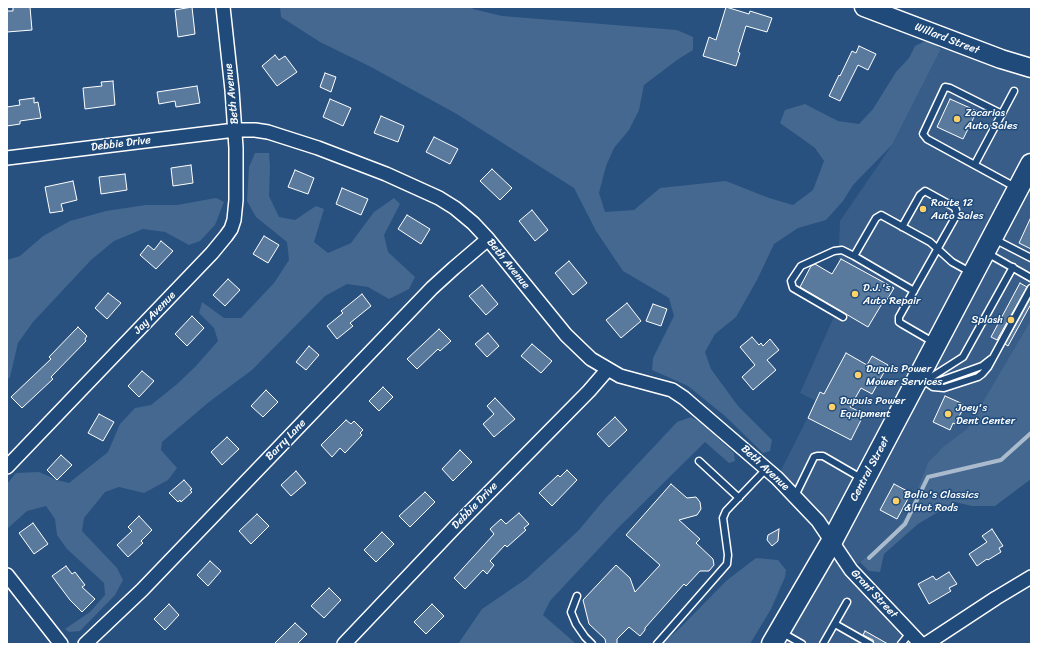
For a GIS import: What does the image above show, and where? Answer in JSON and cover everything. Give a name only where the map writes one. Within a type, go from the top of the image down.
[{"type":"main road","name":"Central Street","points":[[776,637],[832,541],[973,273],[1022,185],[1031,164]]},
{"type":"street","name":"Beth Avenue","points":[[223,7],[235,130],[268,132],[306,144],[386,174],[455,208],[473,223],[488,239],[566,335],[591,359],[620,376],[672,390],[684,398],[778,478],[818,521],[832,541]]},
{"type":"street","name":"Willard Street","points":[[864,7],[1001,60],[1031,68]]},
{"type":"street","name":"Debbie Drive","points":[[7,158],[235,130]]},
{"type":"street","name":"Jay Avenue","points":[[7,467],[212,253],[231,229],[234,220],[236,200],[237,170],[235,130]]},
{"type":"street","name":"Barry Lane","points":[[86,644],[142,590],[432,288],[488,239]]},
{"type":"street","name":"Debbie Drive","points":[[344,644],[456,526],[589,391],[608,369]]},
{"type":"street","name":"Grant Street","points":[[832,541],[851,570],[921,644]]},
{"type":"street","points":[[7,575],[61,644]]},
{"type":"street","points":[[926,644],[1031,577]]},
{"type":"lane","points":[[1002,114],[945,86],[923,134],[927,139],[975,164],[1022,185]]},
{"type":"lane","points":[[975,164],[1014,91]]},
{"type":"lane","points":[[902,226],[920,195],[925,191],[954,207],[956,213],[956,216],[899,318],[899,322],[936,344]]},
{"type":"lane","points":[[854,256],[878,216],[884,215],[930,242],[952,262],[973,273]]},
{"type":"lane","points":[[988,245],[1031,258]]},
{"type":"lane","points":[[988,245],[1013,267],[1031,278]]},
{"type":"lane","points":[[843,317],[794,288],[791,281],[798,270],[805,264],[834,251],[842,250],[914,291]]},
{"type":"lane","points":[[919,377],[925,380],[930,378],[963,357],[1013,267]]},
{"type":"lane","points":[[919,377],[933,387],[944,388],[982,374],[993,358],[1031,288]]},
{"type":"lane","points":[[795,496],[814,458],[817,456],[823,456],[865,479]]},
{"type":"lane","points":[[699,461],[738,498]]},
{"type":"lane","points":[[657,644],[727,564],[728,555],[722,518],[726,511],[766,468]]},
{"type":"lane","points":[[577,596],[571,612],[576,624],[592,644]]},
{"type":"lane","points":[[823,644],[847,602]]},
{"type":"lane","points":[[835,624],[870,644]]},
{"type":"lane","points":[[901,644],[910,632]]},
{"type":"lane","points":[[776,637],[802,644]]},
{"type":"shaded area","points":[[280,7],[472,7],[473,9],[502,16],[677,30],[693,37],[693,50],[644,85],[639,110],[629,130],[614,148],[606,166],[599,193],[605,212],[634,210],[660,188],[726,181],[769,198],[793,205],[813,190],[824,161],[815,148],[780,123],[785,110],[805,104],[838,121],[859,124],[873,109],[896,72],[909,58],[915,46],[928,41],[941,49],[892,145],[853,185],[843,201],[826,220],[798,228],[774,244],[757,280],[736,317],[715,334],[705,352],[711,369],[738,406],[772,440],[770,451],[763,453],[725,416],[688,386],[652,370],[653,358],[674,316],[669,298],[623,271],[596,231],[574,188],[455,113],[371,67],[320,42],[281,17]]},
{"type":"shaded area","points":[[946,39],[1031,68],[1031,320],[954,452],[892,534],[851,570],[921,644],[772,644],[832,541],[777,478],[816,401],[800,393],[836,312],[840,221],[892,145]]},
{"type":"shaded area","points":[[255,153],[269,153],[269,196],[279,217],[295,220],[316,206],[324,209],[314,242],[328,253],[351,243],[374,212],[394,198],[400,204],[384,235],[388,252],[415,277],[409,289],[389,299],[368,287],[347,284],[325,296],[252,370],[209,402],[162,442],[161,450],[177,468],[168,480],[144,493],[119,487],[105,492],[84,518],[82,531],[117,568],[123,580],[115,595],[80,631],[69,632],[65,629],[90,612],[105,595],[104,583],[67,549],[57,535],[55,519],[46,506],[27,511],[7,529],[7,484],[16,473],[39,472],[57,480],[69,483],[108,452],[120,424],[135,408],[151,405],[176,385],[195,367],[218,341],[214,328],[199,313],[202,302],[224,318],[241,318],[274,283],[289,260],[287,242],[256,217],[247,201],[249,167]]},
{"type":"shaded area","points":[[216,198],[224,202],[215,225],[200,241],[189,245],[165,232],[143,229],[114,241],[91,260],[33,322],[18,343],[10,377],[7,380],[7,260],[20,256],[43,236],[70,221],[106,211],[146,205],[177,205]]},
{"type":"shaded area","points":[[1031,320],[1031,479],[995,506],[972,506],[955,502],[918,524],[884,554],[880,572],[869,571],[860,562],[892,534],[909,512],[928,463],[942,448],[967,429]]},
{"type":"shaded area","points":[[691,417],[700,422],[734,453],[735,461],[729,463],[705,442],[619,527],[550,601],[543,615],[574,642],[574,644],[458,644],[482,609],[526,579],[578,531],[604,500],[677,422]]},
{"type":"shaded area","points":[[756,558],[778,560],[786,570],[785,577],[771,609],[750,644],[662,644],[681,627],[726,581]]},
{"type":"building","points":[[13,7],[30,7],[32,30],[7,32],[7,11],[13,11]]},
{"type":"building","points":[[192,7],[195,34],[178,37],[175,10]]},
{"type":"building","points":[[726,7],[749,14],[750,11],[772,18],[767,32],[746,26],[738,52],[740,53],[736,66],[703,56],[709,37],[716,40]]},
{"type":"building","points":[[859,46],[876,54],[868,70],[858,65],[840,101],[829,96],[852,51],[856,53]]},
{"type":"building","points":[[275,55],[279,60],[285,56],[297,72],[277,86],[262,66]]},
{"type":"building","points":[[325,73],[336,77],[331,92],[320,87]]},
{"type":"building","points":[[113,81],[115,105],[85,109],[83,88],[102,86],[101,82]]},
{"type":"building","points":[[197,86],[200,103],[176,107],[175,101],[159,104],[157,92]]},
{"type":"building","points":[[34,98],[34,103],[38,102],[41,118],[20,121],[20,124],[7,126],[7,107],[20,105],[19,100]]},
{"type":"building","points":[[330,99],[351,108],[343,126],[323,117]]},
{"type":"building","name":"Zacarias Auto Sales","points":[[950,99],[977,111],[963,139],[937,127]]},
{"type":"building","points":[[381,116],[404,126],[398,142],[374,133]]},
{"type":"building","points":[[434,137],[458,149],[450,164],[426,152]]},
{"type":"building","points":[[191,165],[193,183],[173,186],[171,168]]},
{"type":"building","points":[[492,169],[512,188],[500,200],[480,181]]},
{"type":"building","points":[[295,170],[314,178],[308,194],[288,187]]},
{"type":"building","points":[[125,174],[127,190],[101,194],[99,177]]},
{"type":"building","points":[[73,181],[77,200],[61,204],[63,211],[50,213],[45,187]]},
{"type":"building","points":[[342,188],[368,199],[361,215],[336,204]]},
{"type":"building","points":[[532,210],[548,230],[535,241],[519,221]]},
{"type":"building","points":[[407,215],[430,229],[421,244],[398,229]]},
{"type":"building","points":[[1031,217],[1031,249],[1019,243]]},
{"type":"building","points":[[264,236],[279,245],[268,263],[253,254]]},
{"type":"building","points":[[161,241],[173,251],[156,269],[140,255],[148,245],[154,250]]},
{"type":"building","name":"D.J.'s Auto Repair","points":[[841,259],[894,288],[885,303],[883,302],[868,327],[800,287],[811,266],[815,264],[832,274]]},
{"type":"building","points":[[569,261],[587,283],[573,295],[555,273]]},
{"type":"building","points":[[228,279],[240,290],[225,306],[213,295]]},
{"type":"building","points":[[1020,283],[1027,287],[997,340],[991,337]]},
{"type":"building","points":[[482,285],[498,304],[486,315],[469,296]]},
{"type":"building","points":[[108,293],[121,303],[107,319],[95,308]]},
{"type":"building","points":[[362,294],[371,306],[350,323],[353,326],[337,339],[327,326],[343,313],[341,311]]},
{"type":"building","points":[[1031,297],[1031,304],[1008,346],[1005,344]]},
{"type":"building","points":[[627,303],[641,321],[621,338],[606,320]]},
{"type":"building","points":[[653,304],[667,309],[661,326],[646,321]]},
{"type":"building","points":[[192,316],[204,328],[187,346],[175,334]]},
{"type":"building","points":[[78,327],[87,336],[85,339],[86,341],[51,377],[53,379],[22,408],[11,397],[51,359],[49,357]]},
{"type":"building","points":[[439,329],[451,341],[440,351],[438,349],[417,369],[407,359]]},
{"type":"building","points":[[488,333],[499,346],[487,357],[475,344]]},
{"type":"building","points":[[752,337],[759,345],[761,343],[763,346],[770,339],[779,350],[767,360],[776,370],[753,390],[742,377],[755,365],[740,347]]},
{"type":"building","points":[[532,344],[552,361],[541,373],[521,356]]},
{"type":"building","points":[[309,346],[319,355],[306,370],[296,362]]},
{"type":"building","points":[[846,353],[867,365],[872,356],[888,365],[872,394],[861,388],[850,407],[864,414],[851,440],[808,418],[820,392],[824,394]]},
{"type":"building","points":[[142,371],[154,381],[139,397],[128,386]]},
{"type":"building","points":[[383,387],[393,397],[379,411],[369,401]]},
{"type":"building","points":[[266,390],[278,402],[263,417],[251,406]]},
{"type":"building","name":"Joey's Dent Center","points":[[945,396],[963,404],[960,410],[962,411],[955,424],[953,423],[950,430],[933,422]]},
{"type":"building","points":[[495,398],[515,419],[494,437],[483,424],[494,414],[487,406]]},
{"type":"building","points":[[99,414],[114,422],[103,441],[88,433]]},
{"type":"building","points":[[615,417],[627,430],[609,447],[597,434]]},
{"type":"building","points":[[346,420],[351,424],[354,421],[363,430],[360,433],[362,435],[345,453],[340,448],[332,457],[321,445]]},
{"type":"building","points":[[227,437],[239,449],[222,465],[211,452]]},
{"type":"building","points":[[460,450],[472,462],[453,481],[442,469]]},
{"type":"building","points":[[61,455],[72,465],[57,480],[47,470]]},
{"type":"building","points":[[567,470],[577,480],[552,506],[539,493],[558,475],[560,477]]},
{"type":"building","points":[[296,471],[306,483],[291,496],[281,485]]},
{"type":"building","points":[[184,480],[192,489],[190,490],[192,492],[181,502],[180,500],[178,502],[169,493]]},
{"type":"building","points":[[671,484],[687,498],[696,497],[700,502],[701,509],[697,515],[679,520],[700,539],[696,543],[713,559],[714,565],[709,571],[700,571],[686,586],[684,584],[645,628],[640,636],[629,627],[617,639],[617,644],[606,644],[605,639],[589,624],[583,600],[616,565],[630,578],[635,592],[660,565],[626,535]]},
{"type":"building","name":"Bolio's Classics & Hot Rods","points":[[894,484],[911,493],[897,519],[880,510]]},
{"type":"building","points":[[425,492],[435,502],[410,527],[399,516]]},
{"type":"building","points":[[519,513],[529,524],[524,528],[526,530],[507,547],[505,545],[490,561],[494,565],[487,574],[483,570],[465,589],[454,578],[494,534],[490,529],[501,519],[506,524]]},
{"type":"building","points":[[257,514],[269,526],[251,544],[239,531]]},
{"type":"building","points":[[139,516],[152,530],[141,541],[143,543],[128,557],[117,545],[132,531],[128,527]]},
{"type":"building","points":[[33,523],[48,544],[34,554],[19,533]]},
{"type":"building","points":[[779,529],[778,541],[772,546],[767,540],[768,535]]},
{"type":"building","points":[[992,529],[1003,546],[999,548],[1001,552],[977,566],[969,554],[987,542],[982,536]]},
{"type":"building","points":[[382,532],[394,544],[376,562],[364,550]]},
{"type":"building","points":[[210,561],[221,571],[208,586],[197,575]]},
{"type":"building","points":[[66,566],[72,574],[75,572],[85,585],[82,587],[95,599],[82,612],[70,600],[52,576]]},
{"type":"building","points":[[949,572],[957,584],[949,588],[951,591],[929,604],[918,584],[933,576],[936,580]]},
{"type":"building","points":[[329,588],[341,600],[324,618],[311,606]]},
{"type":"building","points":[[169,604],[179,615],[165,630],[154,619]]},
{"type":"building","points":[[432,604],[444,616],[426,634],[414,622]]},
{"type":"building","points":[[295,623],[307,634],[297,644],[274,644]]},
{"type":"building","points":[[865,631],[888,644],[874,644],[873,640],[863,635]]},
{"type":"waterway","points":[[869,558],[905,524],[928,477],[1001,460],[1031,433]]},
{"type":"place","name":"Zacarias Auto Sales","points":[[957,119]]},
{"type":"place","name":"Route 12 Auto Sales","points":[[923,209]]},
{"type":"place","name":"D.J.'s Auto Repair","points":[[855,294]]},
{"type":"place","name":"Splash","points":[[1011,320]]},
{"type":"place","name":"Dupuis Power Mower Services","points":[[858,375]]},
{"type":"place","name":"Dupuis Power Equipment","points":[[832,407]]},
{"type":"place","name":"Joey's Dent Center","points":[[948,414]]},
{"type":"place","name":"Bolio's Classics & Hot Rods","points":[[896,501]]}]
